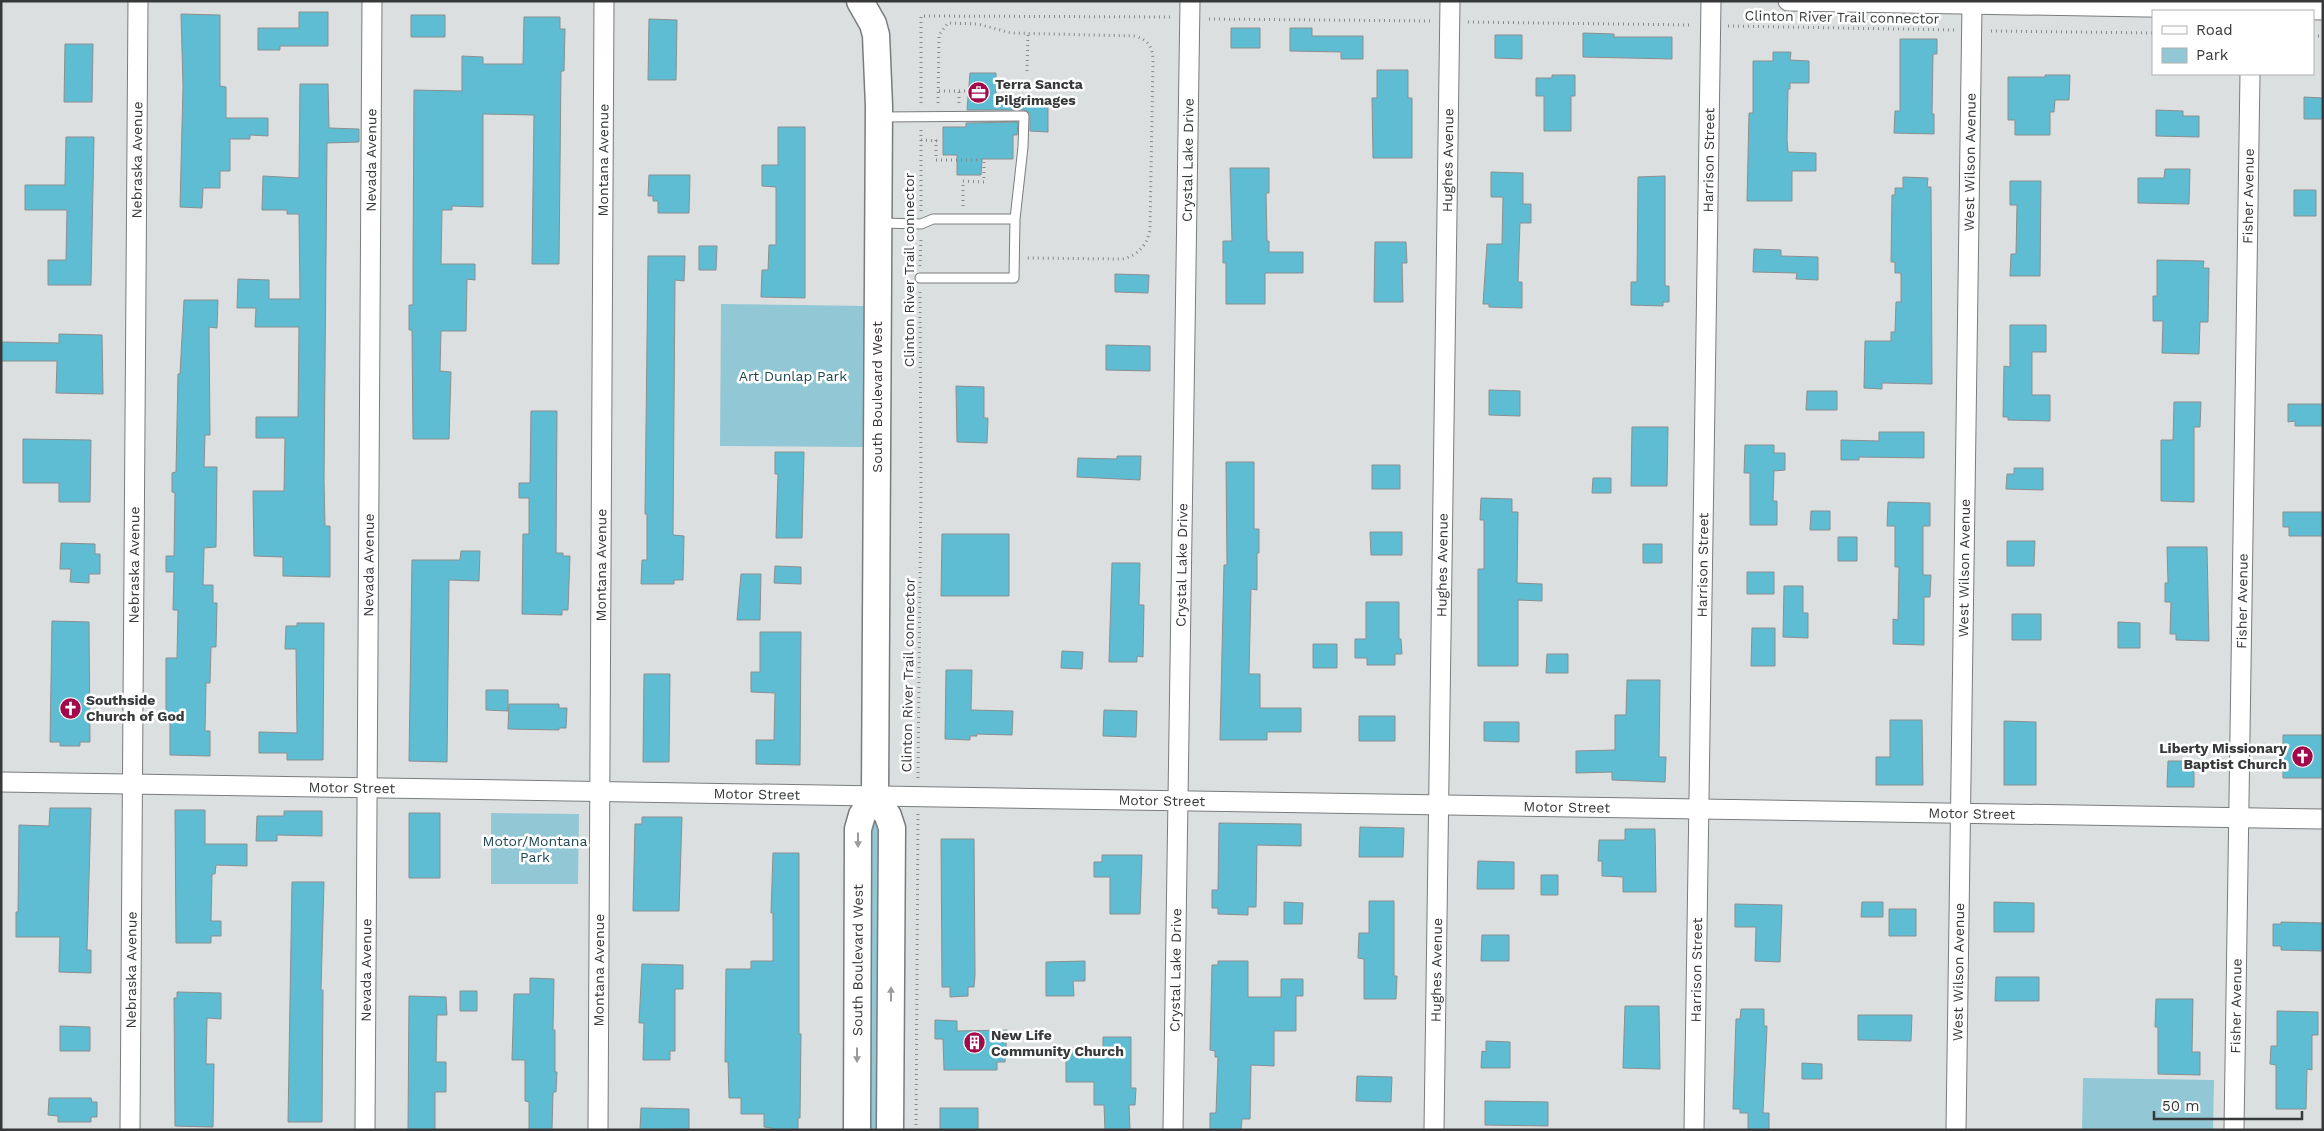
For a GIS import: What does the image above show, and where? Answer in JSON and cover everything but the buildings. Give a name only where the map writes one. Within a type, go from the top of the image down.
[{"type":"street","name":"Nebraska Avenue","points":[[130,1130],[138,1]]},
{"type":"street","name":"Nevada Avenue","points":[[365,1130],[372,1]]},
{"type":"street","name":"Montana Avenue","points":[[598,1130],[604,1]]},
{"type":"street","name":"South Boulevard West","points":[[857,1130],[858,829],[862,815],[875,796],[879,117],[876,35],[873,24],[860,1]]},
{"type":"street","name":"Crystal Lake Drive","points":[[1173,1130],[1190,1]]},
{"type":"street","name":"Hughes Avenue","points":[[1434,1130],[1450,1]]},
{"type":"street","name":"Harrison Street","points":[[1694,1130],[1711,1]]},
{"type":"street","points":[[1788,1],[2323,10]]},
{"type":"street","name":"West Wilson Avenue","points":[[1956,1130],[1972,4]]},
{"type":"street","name":"Fisher Avenue","points":[[2234,1130],[2250,75]]},
{"type":"street","name":"Motor Street","points":[[1,782],[2323,819]]},
{"type":"street","points":[[875,796],[888,816],[892,828],[890,1130]]},
{"type":"lane","points":[[879,117],[1024,116],[1023,147],[1015,219],[1014,278],[920,278]]},
{"type":"lane","points":[[878,223],[921,224],[933,219],[1015,219]]},
{"type":"path","name":"Clinton River Trail connector","points":[[918,781],[921,507],[921,16],[1177,18]]},
{"type":"path","points":[[1202,18],[1437,22]]},
{"type":"path","points":[[1464,22],[1697,26]]},
{"type":"path","points":[[938,116],[939,35],[948,23],[978,24],[1011,34],[1135,36],[1144,39],[1151,46],[1153,61],[1150,229],[1144,245],[1128,258],[1015,258]]},
{"type":"path","name":"Clinton River Trail connector","points":[[1725,26],[1958,30]]},
{"type":"path","points":[[1985,31],[2152,33]]},
{"type":"path","points":[[1027,71],[1028,34]]},
{"type":"path","points":[[939,91],[969,91]]},
{"type":"path","points":[[921,140],[937,140],[936,160],[984,160],[984,182],[963,181],[963,219]]},
{"type":"path","points":[[916,1130],[918,808]]},
{"type":"green space","name":"Art Dunlap Park","points":[[721,304],[865,306],[864,447],[720,446]]},
{"type":"green space","name":"Motor/Montana Park","points":[[491,813],[579,814],[578,884],[491,884]]},
{"type":"green space","points":[[871,822],[880,822],[882,1130],[865,1130]]},
{"type":"green space","points":[[2083,1078],[2214,1080],[2213,1130],[2082,1130]]},
{"type":"place","name":"Terra Sancta Pilgrimages","points":[[979,92]]},
{"type":"place","name":"Southside Church of God","points":[[70,708]]},
{"type":"place","name":"Liberty Missionary Baptist Church","points":[[2303,756]]},
{"type":"place","name":"New Life Community Church","points":[[975,1043]]}]
